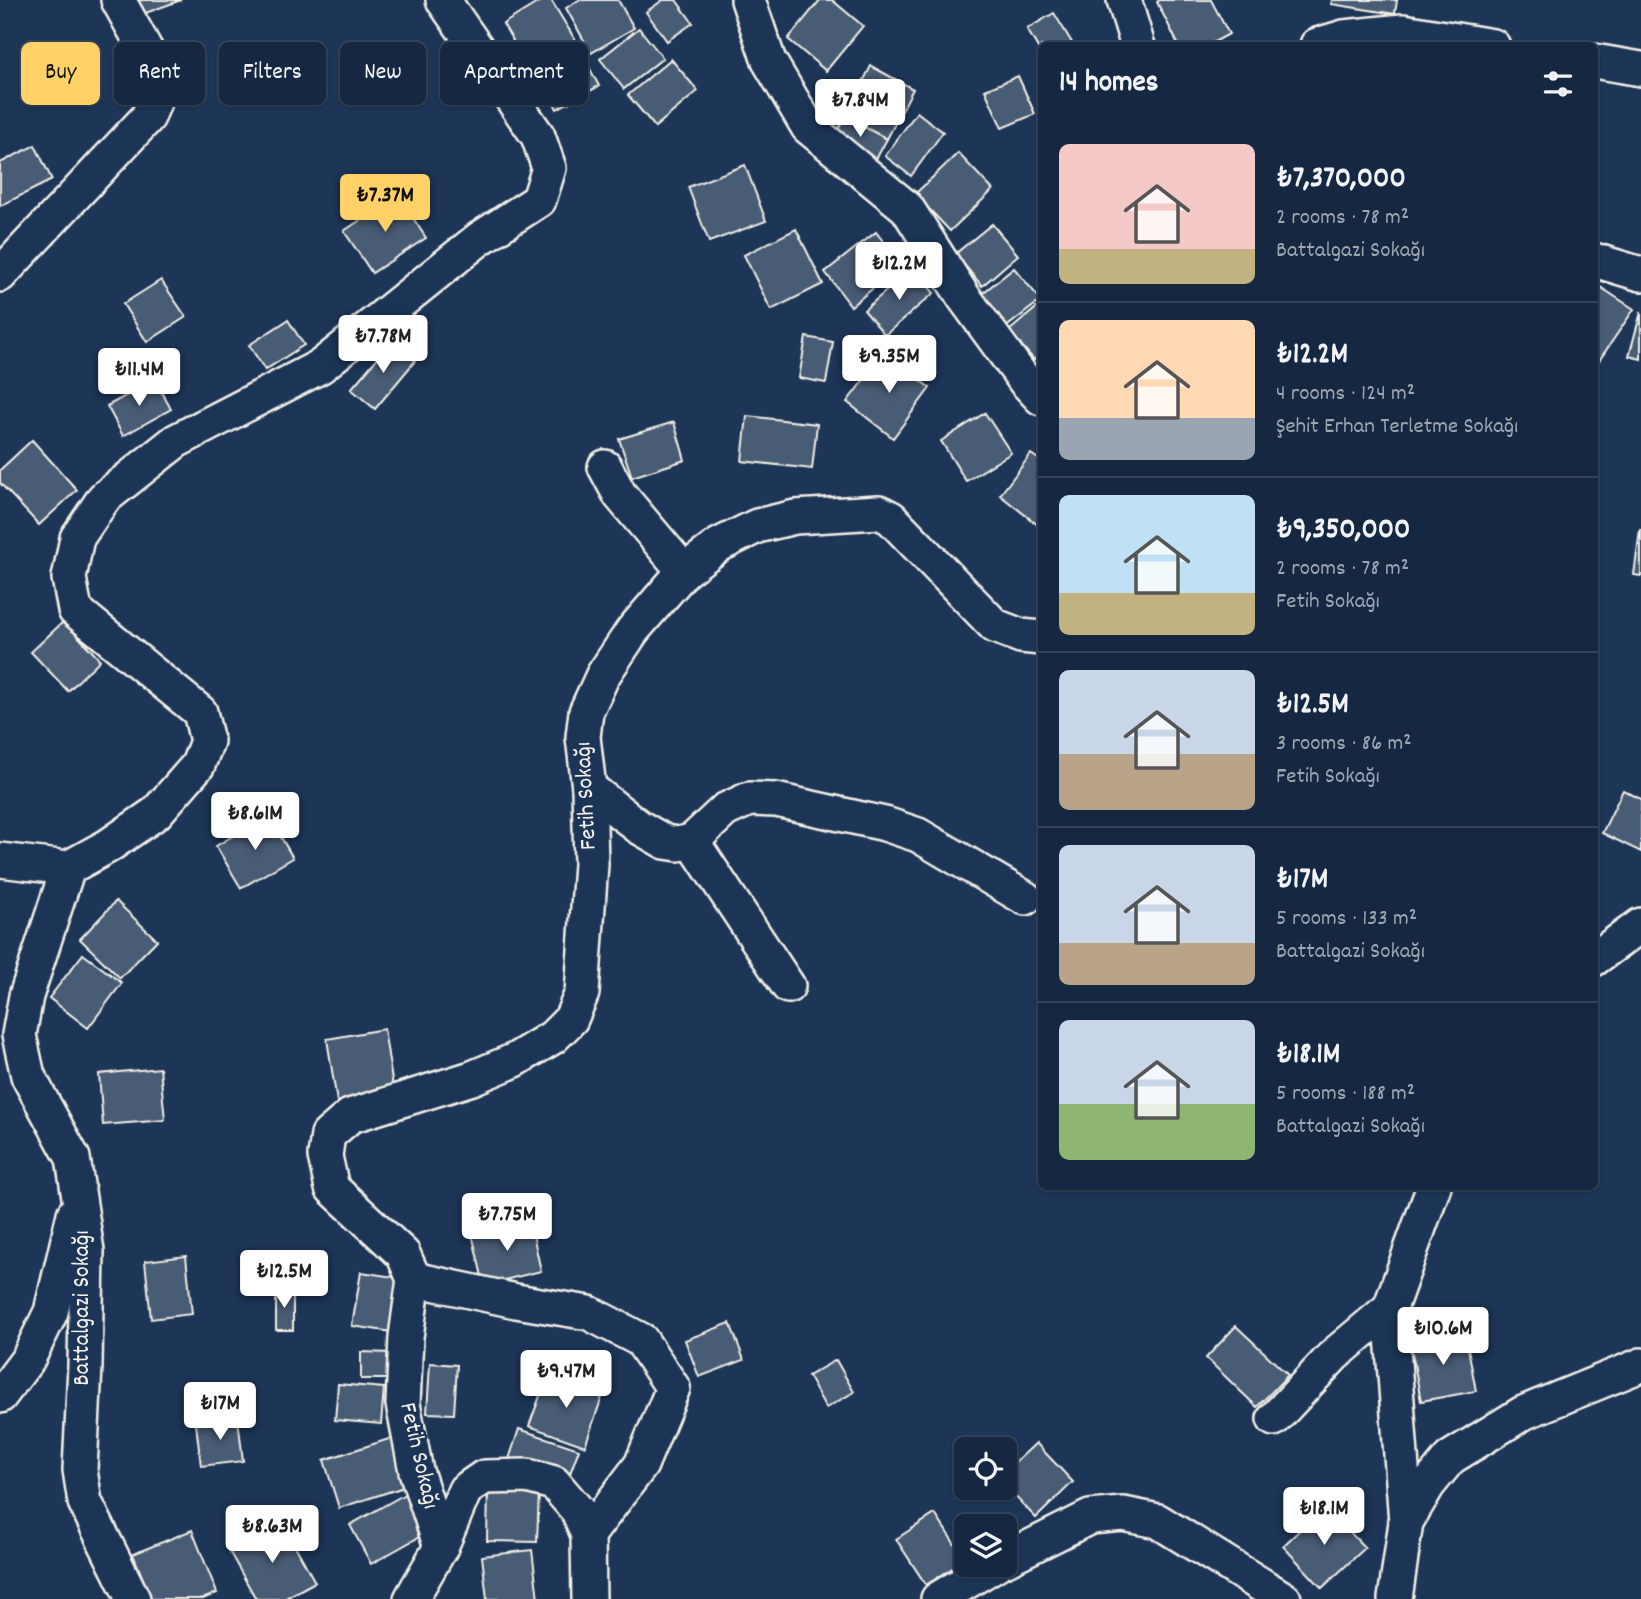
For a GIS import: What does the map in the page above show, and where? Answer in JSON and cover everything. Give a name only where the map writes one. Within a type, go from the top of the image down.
[{"type":"street","points":[[0,275],[149,117],[158,92],[153,63],[118,0]]},
{"type":"street","points":[[0,860],[68,868],[108,846],[156,813],[198,765],[207,741],[200,712],[75,610],[69,578],[77,538],[104,498],[176,441],[321,366],[480,239],[539,200],[549,168],[538,136],[443,0]]},
{"type":"street","points":[[748,0],[769,61],[808,127],[907,208],[963,296],[1038,395]]},
{"type":"street","points":[[1124,0],[1137,42]]},
{"type":"street","points":[[1326,42],[1344,37],[1403,32],[1467,42]]},
{"type":"street","points":[[1598,62],[1641,69]]},
{"type":"street","points":[[1598,261],[1641,274]]},
{"type":"street","points":[[605,467],[621,495],[684,571]]},
{"type":"street","name":"Fetih Sokağı","points":[[441,1547],[416,1471],[403,1404],[406,1337],[414,1279],[402,1254],[332,1188],[325,1156],[328,1135],[350,1116],[472,1078],[515,1060],[553,1037],[571,1019],[582,993],[588,938],[591,864],[589,788],[583,737],[586,712],[603,675],[633,629],[684,571],[719,545],[757,526],[795,517],[879,512],[891,518],[995,626],[1021,636],[1038,638]]},
{"type":"street","points":[[589,788],[639,827],[665,842],[678,844],[692,841],[725,810],[749,799],[776,800],[885,824],[918,835],[1025,898]]},
{"type":"street","points":[[692,841],[788,986]]},
{"type":"street","name":"Battalgazi Sokağı","points":[[68,868],[26,996],[19,1035],[28,1076],[73,1158],[87,1251],[80,1470],[85,1502],[131,1589],[133,1599]]},
{"type":"street","points":[[1598,956],[1641,925]]},
{"type":"street","points":[[1395,1599],[1406,1522],[1390,1308],[1433,1190]]},
{"type":"street","points":[[0,1396],[28,1359],[51,1312],[79,1191]]},
{"type":"street","points":[[414,1279],[516,1301],[589,1313],[641,1340],[673,1388],[641,1465],[588,1535]]},
{"type":"street","points":[[1274,1419],[1334,1355],[1390,1308]]},
{"type":"street","points":[[1406,1522],[1428,1485],[1450,1458],[1523,1413],[1641,1365]]},
{"type":"street","points":[[411,1599],[441,1547],[465,1490],[484,1477],[527,1476],[554,1483],[578,1511],[588,1535],[589,1599]]},
{"type":"street","points":[[1017,1554],[1090,1517],[1123,1514],[1158,1521],[1284,1599]]},
{"type":"street","points":[[938,1599],[974,1577]]},
{"type":"building","points":[[138,0],[181,0],[143,14]]},
{"type":"building","points":[[542,0],[551,0],[576,41],[514,42],[503,24]]},
{"type":"building","points":[[579,0],[618,0],[634,28],[591,53],[588,42],[585,42],[566,8]]},
{"type":"building","points":[[663,0],[676,0],[693,23],[667,41],[646,12]]},
{"type":"building","points":[[820,0],[832,0],[863,26],[826,71],[788,39]]},
{"type":"building","points":[[1211,0],[1229,34],[1214,42],[1177,42],[1157,2]]},
{"type":"building","points":[[1332,0],[1397,0],[1395,14],[1331,4]]},
{"type":"building","points":[[1054,13],[1072,42],[1038,42],[1038,48],[1027,29]]},
{"type":"building","points":[[639,28],[663,58],[624,89],[600,59]]},
{"type":"building","points":[[671,59],[698,91],[655,127],[628,95]]},
{"type":"building","points":[[588,65],[599,86],[588,92]]},
{"type":"building","points":[[871,66],[913,89],[887,139],[845,117]]},
{"type":"building","points":[[1018,76],[1035,114],[1002,128],[985,90]]},
{"type":"building","points":[[917,112],[943,132],[911,176],[885,156]]},
{"type":"building","points":[[845,117],[887,139],[875,161],[833,139]]},
{"type":"building","points":[[35,145],[52,180],[0,206],[0,163]]},
{"type":"building","points":[[958,153],[993,190],[950,231],[915,194]]},
{"type":"building","points":[[745,165],[766,221],[709,242],[688,187]]},
{"type":"building","points":[[398,195],[426,238],[372,273],[344,231]]},
{"type":"building","points":[[992,224],[1018,255],[982,286],[955,254]]},
{"type":"building","points":[[796,229],[823,284],[771,310],[744,255]]},
{"type":"building","points":[[876,232],[902,265],[851,306],[825,272]]},
{"type":"building","points":[[913,268],[934,293],[885,335],[864,310]]},
{"type":"building","points":[[1014,268],[1038,296],[1038,302],[1005,328],[979,296]]},
{"type":"building","points":[[161,280],[186,317],[147,342],[123,304]]},
{"type":"building","points":[[1598,286],[1634,309],[1598,362]]},
{"type":"building","points":[[1038,307],[1038,356],[1034,360],[1009,331]]},
{"type":"building","points":[[1641,312],[1641,359],[1629,356]]},
{"type":"building","points":[[288,320],[304,345],[265,370],[249,345]]},
{"type":"building","points":[[806,337],[833,342],[826,383],[799,378]]},
{"type":"building","points":[[392,341],[415,361],[375,409],[351,389]]},
{"type":"building","points":[[884,353],[930,388],[893,438],[847,402]]},
{"type":"building","points":[[155,380],[171,409],[123,436],[107,406]]},
{"type":"building","points":[[985,413],[1011,453],[966,481],[941,441]]},
{"type":"building","points":[[747,416],[817,424],[812,469],[742,461]]},
{"type":"building","points":[[674,422],[685,460],[632,477],[619,439]]},
{"type":"building","points":[[32,440],[77,490],[39,525],[0,483],[0,470]]},
{"type":"building","points":[[1031,454],[1038,459],[1038,525],[1000,495]]},
{"type":"building","points":[[1641,530],[1641,576],[1634,575]]},
{"type":"building","points":[[64,621],[100,660],[68,691],[31,652]]},
{"type":"building","points":[[1623,790],[1641,799],[1641,852],[1602,833]]},
{"type":"building","points":[[268,815],[293,858],[241,888],[216,846]]},
{"type":"building","points":[[116,901],[157,940],[120,978],[80,939]]},
{"type":"building","points":[[83,954],[122,983],[88,1028],[49,998]]},
{"type":"building","points":[[384,1029],[394,1093],[337,1102],[327,1039]]},
{"type":"building","points":[[160,1068],[165,1120],[103,1125],[99,1074]]},
{"type":"building","points":[[530,1221],[541,1271],[484,1285],[472,1234]]},
{"type":"building","points":[[186,1256],[192,1314],[151,1319],[145,1261]]},
{"type":"building","points":[[361,1272],[400,1278],[392,1332],[352,1326]]},
{"type":"building","points":[[276,1289],[293,1289],[293,1330],[276,1330]]},
{"type":"building","points":[[730,1323],[744,1360],[699,1377],[685,1340]]},
{"type":"building","points":[[1236,1326],[1288,1375],[1257,1407],[1206,1358]]},
{"type":"building","points":[[1465,1332],[1476,1391],[1421,1401],[1410,1342]]},
{"type":"building","points":[[361,1352],[392,1353],[392,1379],[361,1379]]},
{"type":"building","points":[[836,1360],[854,1392],[826,1408],[808,1376]]},
{"type":"building","points":[[430,1363],[457,1365],[454,1414],[427,1413]]},
{"type":"building","points":[[548,1374],[603,1394],[585,1446],[529,1426]]},
{"type":"building","points":[[338,1384],[384,1388],[381,1424],[335,1420]]},
{"type":"building","points":[[238,1419],[243,1461],[201,1466],[196,1424]]},
{"type":"building","points":[[519,1429],[579,1449],[568,1479],[509,1459]]},
{"type":"building","points":[[392,1438],[407,1486],[339,1508],[324,1460]]},
{"type":"building","points":[[1036,1443],[1073,1482],[1036,1518],[1017,1498],[1017,1461]]},
{"type":"building","points":[[488,1489],[539,1491],[537,1542],[487,1541]]},
{"type":"building","points":[[405,1494],[426,1533],[371,1564],[350,1525]]},
{"type":"building","points":[[1325,1506],[1365,1548],[1322,1588],[1283,1546]]},
{"type":"building","points":[[935,1514],[954,1543],[954,1567],[926,1585],[896,1539]]},
{"type":"building","points":[[282,1522],[315,1582],[284,1599],[256,1599],[229,1551]]},
{"type":"building","points":[[192,1530],[217,1593],[203,1599],[151,1599],[133,1554]]},
{"type":"building","points":[[532,1550],[538,1599],[487,1599],[482,1556]]}]
